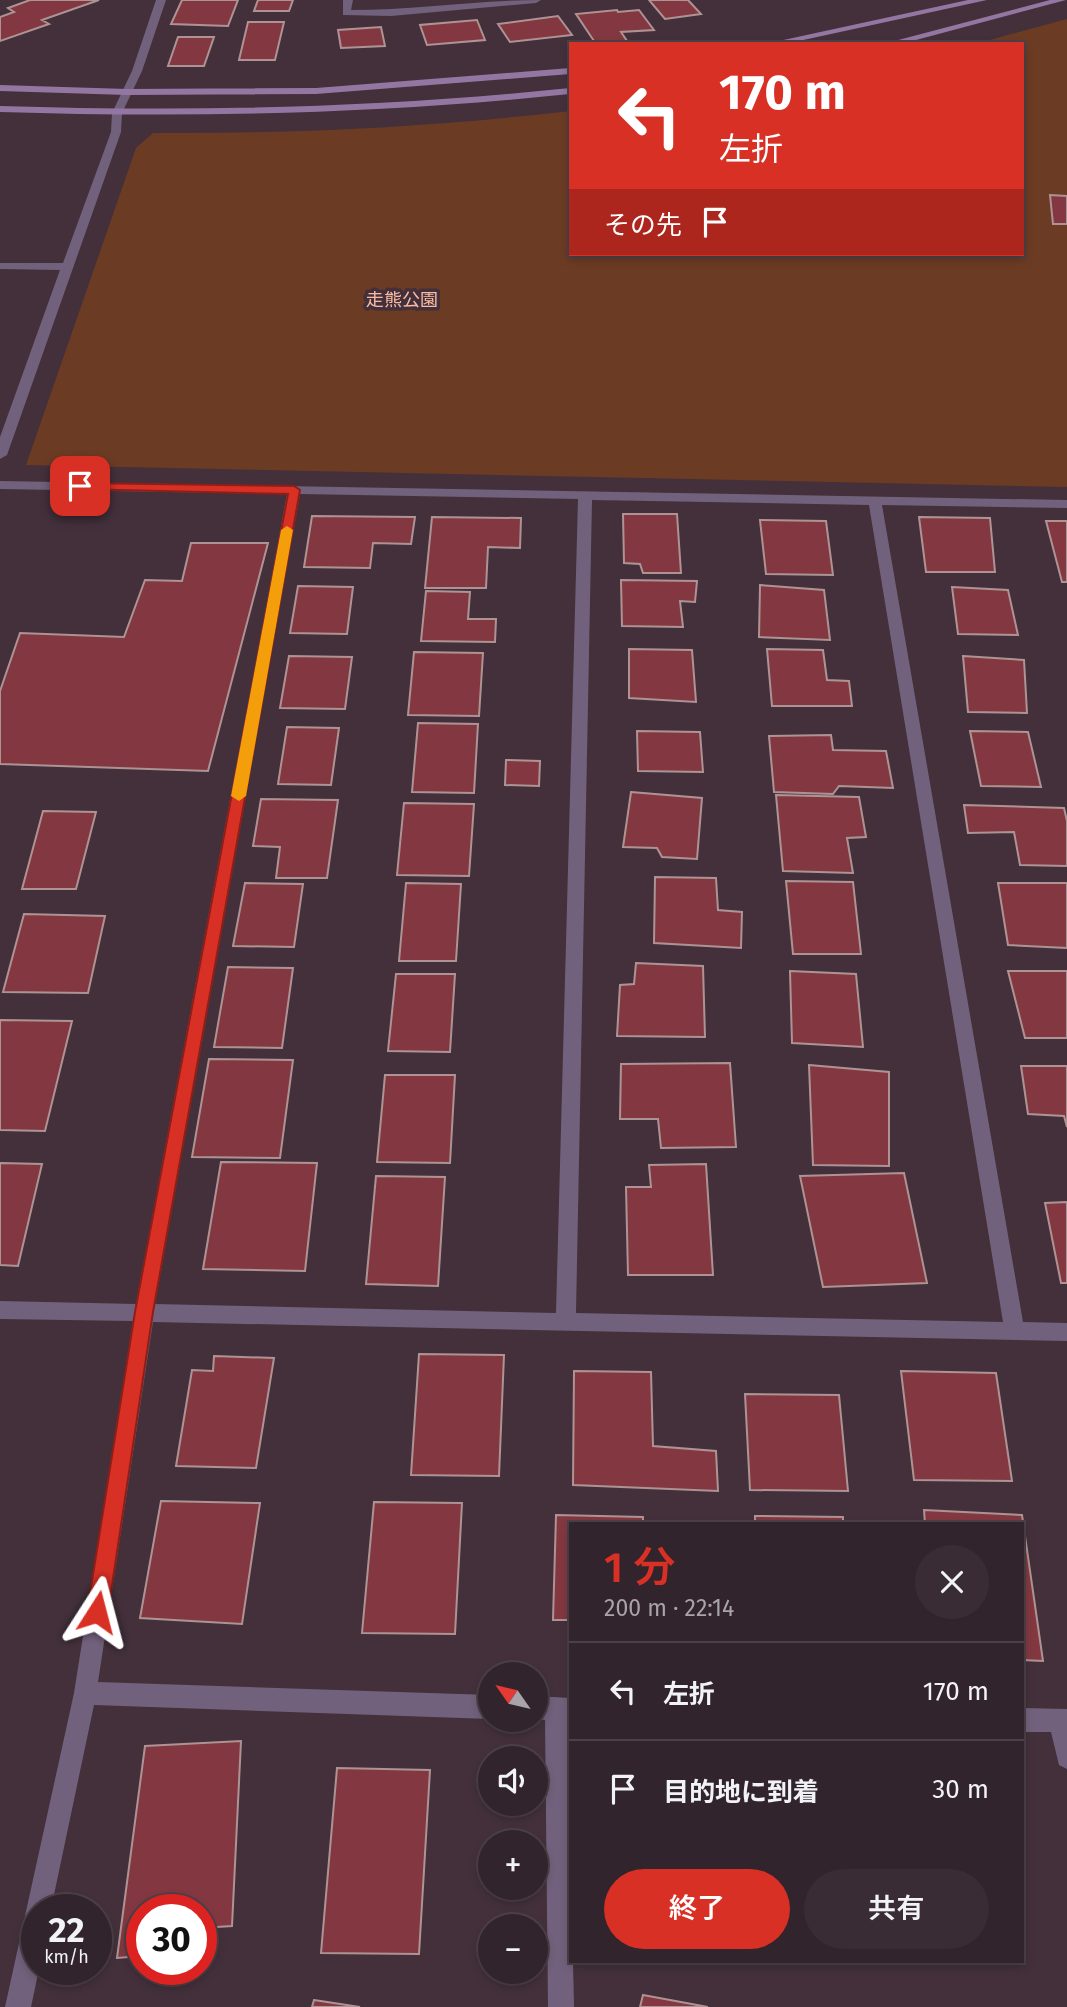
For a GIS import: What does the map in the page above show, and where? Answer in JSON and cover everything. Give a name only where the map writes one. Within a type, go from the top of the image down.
[{"type":"street","points":[[0,455],[116,132],[117,113],[161,0]]},
{"type":"street","points":[[348,0],[346,13],[391,13],[536,0]]},
{"type":"street","points":[[780,42],[982,0]]},
{"type":"street","points":[[896,42],[1061,0]]},
{"type":"street","points":[[0,88],[127,92],[316,91],[569,71]]},
{"type":"street","points":[[0,109],[117,113],[317,111],[500,99],[569,91]]},
{"type":"street","points":[[0,267],[67,267]]},
{"type":"street","points":[[0,485],[1067,504]]},
{"type":"street","points":[[42,1894],[85,1693],[144,1312],[294,490]]},
{"type":"street","points":[[566,1322],[585,496]]},
{"type":"street","points":[[875,502],[1015,1332]]},
{"type":"street","points":[[0,1310],[1067,1332]]},
{"type":"street","points":[[85,1693],[478,1707]]},
{"type":"street","points":[[554,1709],[561,2007]]},
{"type":"street","points":[[1024,1720],[1064,1721],[1067,1757]]},
{"type":"street","points":[[18,2007],[23,1985]]},
{"type":"green space","name":"走熊公園","points":[[1067,19],[1067,487],[26,465],[136,148],[153,133],[362,128],[569,111],[569,256],[1024,256],[1024,42],[982,42]]},
{"type":"building","points":[[30,0],[99,0],[42,20],[49,24],[0,41],[0,17],[14,12],[8,8]]},
{"type":"building","points":[[182,0],[238,0],[228,26],[171,24]]},
{"type":"building","points":[[258,0],[293,0],[289,11],[254,11]]},
{"type":"building","points":[[649,0],[688,0],[701,14],[665,19]]},
{"type":"building","points":[[639,10],[654,30],[621,32],[627,41],[595,42],[576,14]]},
{"type":"building","points":[[558,16],[572,35],[510,42],[498,24]]},
{"type":"building","points":[[477,20],[485,40],[427,45],[420,25]]},
{"type":"building","points":[[248,22],[284,22],[275,60],[239,60]]},
{"type":"building","points":[[381,27],[385,46],[341,48],[338,30]]},
{"type":"building","points":[[178,37],[214,37],[204,66],[168,66]]},
{"type":"building","points":[[1050,195],[1067,196],[1067,224],[1053,224]]},
{"type":"building","points":[[623,514],[677,514],[681,573],[643,573],[640,564],[624,563]]},
{"type":"building","points":[[312,516],[415,517],[411,544],[373,543],[370,568],[304,567]]},
{"type":"building","points":[[432,517],[521,518],[520,548],[488,547],[486,588],[425,588]]},
{"type":"building","points":[[919,517],[990,518],[995,572],[926,572]]},
{"type":"building","points":[[760,520],[826,521],[833,575],[766,574]]},
{"type":"building","points":[[1046,521],[1067,521],[1067,582],[1062,582]]},
{"type":"building","points":[[191,543],[268,543],[208,771],[0,764],[0,691],[20,633],[124,637],[145,580],[182,581]]},
{"type":"building","points":[[621,580],[697,581],[695,602],[680,601],[683,627],[622,626]]},
{"type":"building","points":[[760,585],[824,590],[830,640],[759,637]]},
{"type":"building","points":[[298,586],[353,587],[347,634],[290,633]]},
{"type":"building","points":[[952,587],[1008,590],[1018,635],[958,634]]},
{"type":"building","points":[[426,591],[470,592],[468,619],[496,619],[495,642],[421,641]]},
{"type":"building","points":[[629,649],[692,650],[696,702],[629,698]]},
{"type":"building","points":[[767,649],[823,650],[827,680],[849,681],[852,706],[772,706]]},
{"type":"building","points":[[414,652],[483,653],[479,716],[408,715]]},
{"type":"building","points":[[289,656],[352,657],[345,709],[280,708]]},
{"type":"building","points":[[963,656],[1024,660],[1027,713],[968,712]]},
{"type":"building","points":[[418,723],[478,724],[474,793],[412,792]]},
{"type":"building","points":[[287,727],[339,728],[331,785],[278,784]]},
{"type":"building","points":[[637,731],[700,732],[703,772],[638,771]]},
{"type":"building","points":[[970,731],[1028,732],[1041,787],[981,786]]},
{"type":"building","points":[[831,735],[833,750],[886,751],[893,788],[839,786],[833,794],[774,792],[769,736]]},
{"type":"building","points":[[506,760],[540,761],[539,786],[505,785]]},
{"type":"building","points":[[631,792],[702,798],[697,859],[662,857],[657,848],[623,847]]},
{"type":"building","points":[[776,795],[859,797],[866,837],[847,838],[853,873],[783,871]]},
{"type":"building","points":[[261,799],[338,800],[327,878],[276,878],[280,847],[253,846]]},
{"type":"building","points":[[404,803],[474,804],[469,876],[397,875]]},
{"type":"building","points":[[964,805],[1064,808],[1067,821],[1067,866],[1020,865],[1014,832],[968,833]]},
{"type":"building","points":[[43,811],[96,812],[76,889],[22,889]]},
{"type":"building","points":[[655,877],[716,878],[718,910],[742,912],[741,948],[654,943]]},
{"type":"building","points":[[786,881],[853,882],[861,954],[793,954]]},
{"type":"building","points":[[245,883],[303,884],[294,947],[233,946]]},
{"type":"building","points":[[406,883],[461,884],[456,961],[399,961]]},
{"type":"building","points":[[998,883],[1067,883],[1067,948],[1008,945]]},
{"type":"building","points":[[24,914],[105,916],[88,993],[3,992]]},
{"type":"building","points":[[636,963],[703,966],[705,1037],[617,1036],[620,985],[634,984]]},
{"type":"building","points":[[228,967],[293,968],[282,1048],[214,1047]]},
{"type":"building","points":[[790,971],[856,974],[863,1047],[792,1043]]},
{"type":"building","points":[[1008,971],[1067,971],[1067,1038],[1025,1038]]},
{"type":"building","points":[[396,974],[455,974],[450,1052],[388,1051]]},
{"type":"building","points":[[0,1020],[72,1021],[45,1131],[0,1130]]},
{"type":"building","points":[[209,1059],[293,1060],[280,1158],[192,1157]]},
{"type":"building","points":[[730,1063],[736,1147],[661,1148],[658,1119],[620,1119],[621,1064]]},
{"type":"building","points":[[809,1065],[889,1072],[889,1166],[813,1165]]},
{"type":"building","points":[[1021,1066],[1067,1066],[1067,1127],[1064,1116],[1028,1114]]},
{"type":"building","points":[[385,1075],[455,1075],[450,1163],[377,1162]]},
{"type":"building","points":[[221,1162],[317,1163],[305,1271],[203,1269]]},
{"type":"building","points":[[0,1163],[42,1164],[18,1266],[0,1265]]},
{"type":"building","points":[[706,1164],[713,1275],[628,1275],[626,1187],[651,1187],[649,1165]]},
{"type":"building","points":[[904,1173],[927,1283],[823,1287],[800,1176]]},
{"type":"building","points":[[376,1176],[445,1177],[438,1286],[366,1284]]},
{"type":"building","points":[[1067,1202],[1067,1283],[1061,1283],[1045,1203]]},
{"type":"building","points":[[419,1354],[504,1355],[499,1476],[411,1475]]},
{"type":"building","points":[[214,1356],[274,1358],[256,1468],[176,1466],[192,1370],[213,1371]]},
{"type":"building","points":[[574,1371],[651,1372],[653,1446],[716,1451],[718,1491],[573,1485]]},
{"type":"building","points":[[901,1371],[996,1373],[1012,1481],[914,1480]]},
{"type":"building","points":[[745,1394],[839,1395],[848,1491],[750,1490]]},
{"type":"building","points":[[161,1501],[260,1503],[242,1624],[140,1618]]},
{"type":"building","points":[[374,1502],[462,1503],[455,1634],[362,1633]]},
{"type":"building","points":[[924,1510],[1022,1515],[1023,1522],[925,1522]]},
{"type":"building","points":[[556,1515],[643,1517],[643,1522],[569,1522],[569,1620],[553,1620]]},
{"type":"building","points":[[755,1516],[843,1517],[843,1522],[755,1522]]},
{"type":"building","points":[[1024,1529],[1043,1661],[1024,1660]]},
{"type":"building","points":[[241,1741],[232,1926],[217,1927],[217,1894],[126,1894],[126,1957],[117,1958],[145,1746]]},
{"type":"building","points":[[337,1768],[430,1770],[419,1954],[321,1953]]},
{"type":"building","points":[[643,1995],[708,2007],[640,2007]]},
{"type":"building","points":[[314,2000],[360,2007],[312,2007]]},
{"type":"slow traffic","points":[[239,796],[287,530]]},
{"type":"route","points":[[80,486],[294,490],[144,1312],[97,1612]]}]
